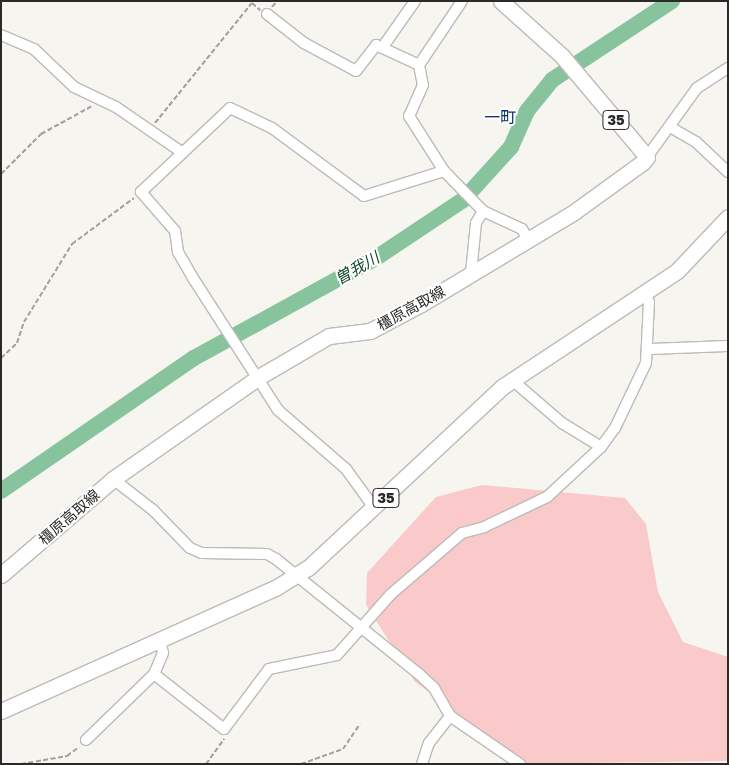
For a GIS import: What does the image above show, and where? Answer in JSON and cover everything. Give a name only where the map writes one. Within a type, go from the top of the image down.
[{"type":"main road","name":"35","points":[[501,1],[562,56],[647,157]]},
{"type":"main road","name":"橿原高取線","points":[[1,575],[113,480],[257,378],[329,336],[370,331],[471,273],[613,187],[647,157]]},
{"type":"main road","name":"35","points":[[1,711],[296,576],[375,509],[511,379],[644,293],[690,260],[728,217]]},
{"type":"street","points":[[382,48],[415,1]]},
{"type":"street","points":[[462,1],[419,64],[423,85],[409,116],[448,175],[482,209],[522,229],[527,238]]},
{"type":"street","points":[[266,14],[304,43],[356,70],[376,45],[419,64]]},
{"type":"street","points":[[1,35],[34,49],[97,102],[116,107],[183,153]]},
{"type":"street","points":[[647,157],[697,88],[728,68]]},
{"type":"street","points":[[375,509],[346,468],[278,410],[178,252],[174,231],[142,192],[230,108],[272,128],[364,196],[448,175]]},
{"type":"street","points":[[670,127],[696,142],[728,172]]},
{"type":"street","points":[[471,273],[476,223],[482,209]]},
{"type":"street","points":[[154,674],[224,729],[262,674],[275,666],[337,656],[390,595],[462,533],[547,497],[601,447],[642,375],[649,349],[650,302],[644,293]]},
{"type":"street","points":[[649,349],[728,346]]},
{"type":"street","points":[[511,379],[562,423],[601,447]]},
{"type":"street","points":[[113,480],[153,510],[190,548],[202,553],[267,554],[434,688],[450,716],[520,764]]},
{"type":"street","points":[[86,740],[154,674],[163,653],[160,638]]},
{"type":"street","points":[[422,764],[429,743],[450,716]]},
{"type":"path","points":[[149,131],[252,3],[266,14],[277,1]]},
{"type":"path","points":[[1,174],[24,147],[97,102]]},
{"type":"path","points":[[1,358],[17,343],[24,322],[72,244],[142,192]]},
{"type":"path","points":[[301,764],[343,749],[360,724]]},
{"type":"path","points":[[206,764],[222,743],[224,729]]},
{"type":"path","points":[[21,764],[67,756],[86,740]]},
{"type":"shaded area","points":[[482,485],[625,498],[646,524],[658,592],[683,642],[728,657],[728,761],[512,764],[455,726],[441,700],[415,682],[366,605],[367,573],[436,497]]},
{"type":"waterway","name":"曽我川","points":[[1,491],[194,358],[376,258],[463,200],[511,147],[527,111],[552,80],[672,1]]},
{"type":"district","name":"一町","points":[[500,117]]}]
